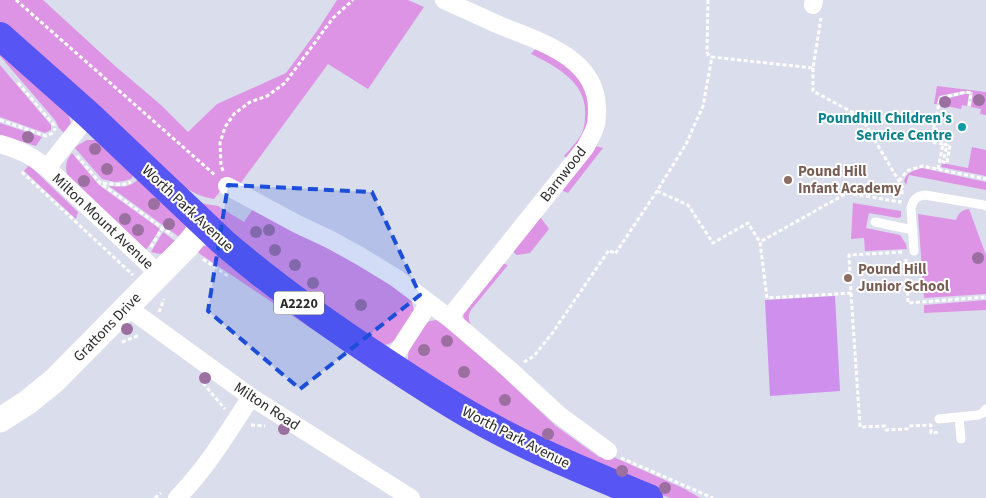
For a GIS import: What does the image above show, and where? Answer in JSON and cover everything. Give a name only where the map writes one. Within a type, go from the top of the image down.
[{"type":"main road","name":"Worth Park Avenue","points":[[0,36],[244,259],[350,339],[457,408],[498,430],[549,456],[649,498]]},
{"type":"street","name":"Barnwood","points":[[444,0],[542,42],[571,59],[591,82],[597,106],[597,122],[585,148],[449,318]]},
{"type":"street","name":"Milton Mount Avenue","points":[[47,168],[89,116]]},
{"type":"street","name":"Milton Mount Avenue","points":[[0,144],[16,148],[47,168],[152,281]]},
{"type":"street","points":[[228,186],[360,256],[396,278],[449,318],[559,415],[608,451]]},
{"type":"street","name":"Grattons Drive","points":[[0,420],[28,402],[55,380],[187,246],[204,224]]},
{"type":"street","points":[[390,365],[429,303]]},
{"type":"street","name":"Milton Road","points":[[127,307],[251,397],[411,498]]},
{"type":"street","points":[[177,498],[208,463],[251,397]]},
{"type":"lane","points":[[914,251],[911,208],[916,198],[925,195],[986,206]]},
{"type":"lane","points":[[876,222],[912,230]]},
{"type":"lane","points":[[939,419],[978,416],[986,408]]},
{"type":"lane","points":[[959,417],[961,435]]},
{"type":"path","points":[[16,0],[228,186]]},
{"type":"path","points":[[228,186],[222,165],[220,143],[225,127],[234,114],[250,102],[267,96],[285,83],[333,18],[354,0]]},
{"type":"path","points":[[708,0],[707,52],[709,56],[813,68]]},
{"type":"path","points":[[760,242],[847,192],[900,202],[901,198],[903,188],[861,117],[813,91],[813,68],[823,8],[813,3]]},
{"type":"path","points":[[510,370],[534,356],[609,250],[615,254],[657,191],[686,144],[703,106],[712,57]]},
{"type":"path","points":[[952,145],[950,145],[947,162],[943,162],[947,145],[931,142],[940,98],[966,92],[971,93],[969,106]]},
{"type":"path","points":[[0,120],[46,136],[55,132]]},
{"type":"path","points":[[938,169],[943,144]]},
{"type":"path","points":[[899,181],[906,171],[922,166],[986,179]]},
{"type":"path","points":[[20,170],[136,277],[152,281]]},
{"type":"path","points":[[657,191],[688,205],[713,243],[748,223],[760,242],[767,298],[852,293]]},
{"type":"path","points":[[901,198],[914,201]]},
{"type":"path","points":[[961,435],[931,433],[931,425],[886,430],[886,426],[860,427],[849,255],[905,252],[907,303],[986,297]]},
{"type":"path","points":[[608,451],[630,463],[713,498]]},
{"type":"highlighted area","points":[[228,185],[372,192],[420,295],[300,389],[208,311]]},
{"type":"shaded area","points":[[0,0],[43,0],[161,105],[188,132],[217,104],[286,73],[337,0],[408,0],[424,7],[368,89],[328,64],[240,184],[230,179],[214,199],[197,194],[181,185],[0,24]]},
{"type":"shaded area","points":[[536,48],[562,62],[587,87],[592,117],[569,161],[564,156],[582,133],[585,121],[585,104],[576,85],[569,78],[531,54]]},
{"type":"shaded area","points":[[0,50],[69,116],[71,124],[67,136],[0,56]]},
{"type":"shaded area","points":[[0,65],[51,125],[51,130],[45,133],[0,117]]},
{"type":"shaded area","points":[[937,86],[986,92],[986,115],[980,114],[981,109],[971,107],[973,92],[964,91],[939,96],[937,104],[934,104]]},
{"type":"shaded area","points":[[969,94],[967,106],[962,105],[961,109],[940,105],[941,100]]},
{"type":"shaded area","points":[[0,123],[42,137],[36,146],[0,135]]},
{"type":"shaded area","points":[[87,140],[99,140],[135,173],[131,179],[115,182],[102,179],[75,148]]},
{"type":"shaded area","points":[[595,146],[603,148],[568,193],[561,190]]},
{"type":"shaded area","points":[[972,147],[986,150],[986,176],[941,167],[942,163],[968,168]]},
{"type":"shaded area","points":[[72,153],[99,185],[160,229],[146,250],[67,174],[66,163]]},
{"type":"shaded area","points":[[29,165],[78,212],[76,219],[24,171]]},
{"type":"shaded area","points":[[922,168],[986,182],[986,190],[909,175],[906,185],[904,181],[907,175]]},
{"type":"shaded area","points":[[141,177],[184,222],[186,228],[182,239],[109,186],[126,186]]},
{"type":"shaded area","points":[[193,202],[218,206],[244,222],[253,209],[339,253],[407,296],[412,302],[414,310],[406,326],[398,337],[389,344],[381,345],[367,341]]},
{"type":"shaded area","points":[[853,203],[901,211],[901,217],[898,218],[869,213],[866,228],[900,235],[907,249],[865,251],[864,238],[851,239]]},
{"type":"shaded area","points":[[969,209],[986,255],[986,294],[924,298],[918,214],[956,220],[960,213]]},
{"type":"shaded area","points":[[539,215],[549,229],[530,253],[517,255],[510,249]]},
{"type":"shaded area","points":[[163,232],[179,244],[166,253],[151,252]]},
{"type":"shaded area","points":[[210,245],[406,392],[196,250]]},
{"type":"shaded area","points":[[501,263],[508,265],[471,310],[469,321],[471,325],[464,319],[463,313]]},
{"type":"shaded area","points":[[835,296],[840,391],[770,396],[765,300]]},
{"type":"shaded area","points":[[986,300],[986,310],[924,313],[924,305]]},
{"type":"shaded area","points":[[437,320],[442,321],[556,426],[599,457],[609,455],[685,489],[700,498],[670,498],[637,486],[506,424],[408,361],[409,348],[425,324]]},
{"type":"place","name":"Poundhill Children's Service Centre","points":[[962,127]]},
{"type":"place","name":"Pound Hill Infant Academy","points":[[788,180]]},
{"type":"place","name":"Pound Hill Junior School","points":[[848,278]]}]
